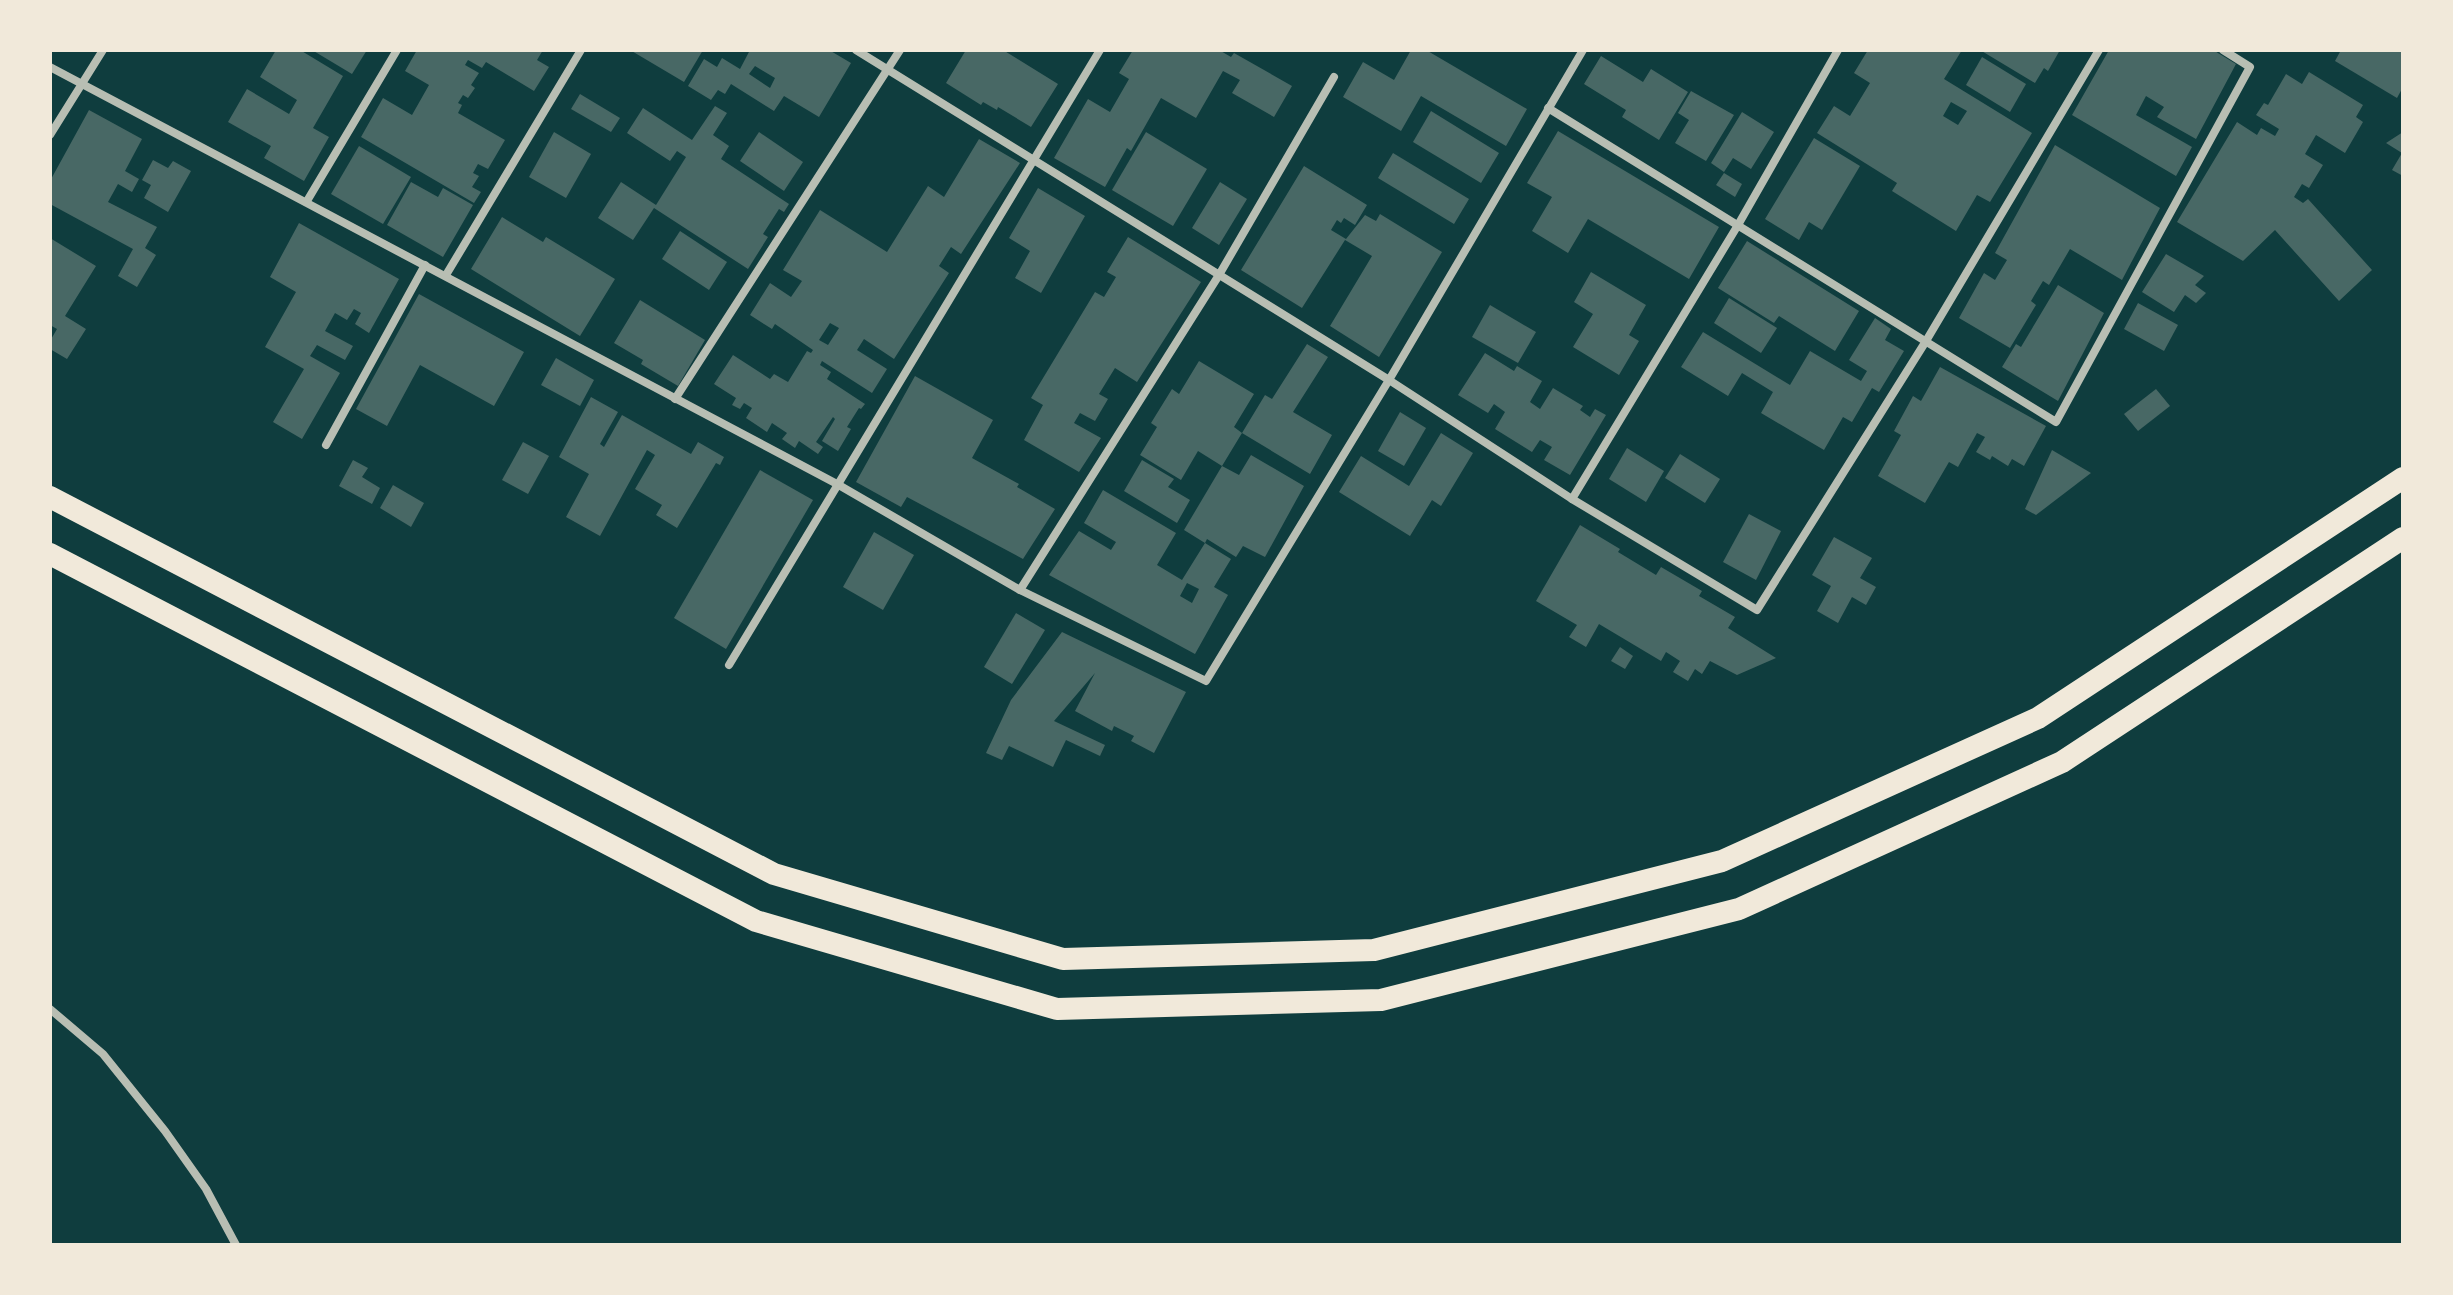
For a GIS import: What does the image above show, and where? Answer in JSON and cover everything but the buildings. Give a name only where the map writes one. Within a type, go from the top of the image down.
[{"type":"highway","points":[[50,497],[774,874],[1063,959],[1374,950],[1722,861],[2038,718],[2403,478]]},
{"type":"highway","points":[[50,554],[756,921],[1057,1009],[1381,1000],[1739,909],[2062,762],[2403,538]]},
{"type":"street","points":[[50,135],[103,50]]},
{"type":"street","points":[[307,201],[397,50]]},
{"type":"street","points":[[446,275],[581,50]]},
{"type":"street","points":[[856,50],[1389,380],[1572,499],[1757,610],[1926,341],[2099,50]]},
{"type":"street","points":[[675,399],[900,50]]},
{"type":"street","points":[[729,665],[1100,50]]},
{"type":"street","points":[[50,67],[837,484],[1020,590],[1206,681],[1389,380],[1583,50]]},
{"type":"street","points":[[1572,499],[1738,225],[1838,50]]},
{"type":"street","points":[[1548,108],[2056,422],[2250,67],[2223,50]]},
{"type":"street","points":[[1020,590],[1219,275],[1334,77]]},
{"type":"street","points":[[326,445],[425,265]]},
{"type":"street","points":[[50,1009],[103,1054],[165,1131],[206,1189],[236,1245]]}]
